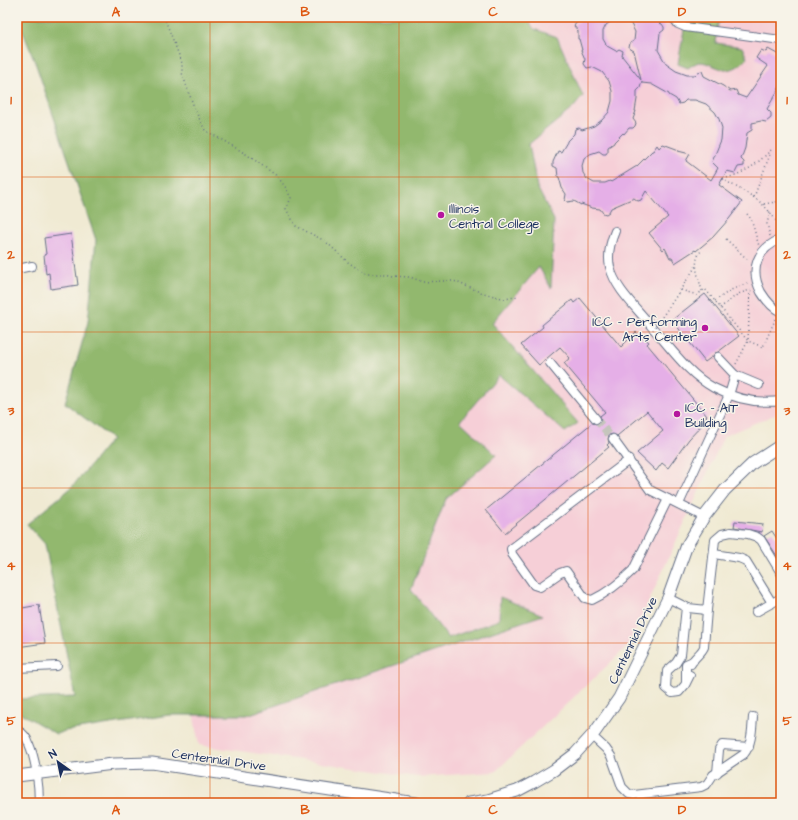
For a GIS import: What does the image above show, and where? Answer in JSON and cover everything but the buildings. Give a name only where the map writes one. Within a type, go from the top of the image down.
[{"type":"main road","name":"Centennial Drive","points":[[469,803],[488,800],[517,791],[534,782],[554,770],[575,754],[592,736],[619,698],[668,598],[688,545],[704,517],[726,490],[753,463],[781,445]]},
{"type":"main road","name":"Centennial Drive","points":[[17,776],[114,764],[152,763],[416,803]]},
{"type":"street","points":[[673,17],[678,24],[685,27],[781,40]]},
{"type":"street","points":[[615,231],[609,247],[608,259],[614,278],[621,289],[664,341],[690,369],[712,387],[742,400],[767,402],[781,401]]},
{"type":"street","points":[[781,239],[763,252],[756,264],[755,270],[755,279],[763,296],[770,304],[781,312]]},
{"type":"street","points":[[17,269],[32,266]]},
{"type":"street","points":[[718,357],[733,374],[759,385]]},
{"type":"street","points":[[550,363],[596,419]]},
{"type":"street","points":[[679,504],[729,395],[733,374]]},
{"type":"street","points":[[613,440],[650,490],[704,517]]},
{"type":"street","points":[[629,460],[511,550],[512,554],[534,585],[540,587],[564,571],[568,573],[585,598],[592,600],[602,596],[633,570],[668,499]]},
{"type":"street","points":[[686,683],[686,664],[692,662],[704,647],[715,540],[719,535],[731,532],[754,535],[761,540],[781,573]]},
{"type":"street","points":[[714,554],[739,558],[746,561],[772,603]]},
{"type":"street","points":[[668,598],[686,607],[707,610]]},
{"type":"street","points":[[756,612],[781,598]]},
{"type":"street","points":[[686,607],[681,655],[676,663],[667,671],[666,686],[668,690],[675,693],[679,692],[690,675]]},
{"type":"street","points":[[681,655],[692,662]]},
{"type":"street","points":[[17,668],[57,666]]},
{"type":"street","points":[[592,736],[611,756],[622,787],[629,794],[634,795],[701,787],[707,784],[716,772],[744,754],[750,743],[753,717]]},
{"type":"street","points":[[17,730],[25,736],[29,743],[36,773],[39,803]]},
{"type":"street","points":[[716,772],[719,750],[722,745],[748,747]]},
{"type":"path","points":[[164,17],[182,63],[182,73],[195,110],[204,130],[246,154],[277,176],[286,188],[290,198],[286,209],[296,226],[325,242],[349,263],[367,274],[386,274],[392,276],[410,277],[423,282],[454,281],[480,292],[505,299],[519,296]]},
{"type":"path","points":[[754,197],[772,150],[752,167],[740,174],[722,179],[764,204],[781,230]]},
{"type":"path","points":[[764,204],[781,201]]},
{"type":"path","points":[[770,211],[767,224],[770,236]]},
{"type":"path","points":[[776,221],[781,211]]},
{"type":"path","points":[[747,214],[751,219],[759,246]]},
{"type":"path","points":[[726,239],[750,262]]},
{"type":"path","points":[[646,340],[696,266],[698,254],[702,250]]},
{"type":"path","points":[[696,266],[702,291]]},
{"type":"path","points":[[715,302],[731,290],[750,282]]},
{"type":"path","points":[[681,290],[697,295],[704,289],[748,341],[763,347],[775,320]]},
{"type":"path","points":[[720,308],[738,294],[751,290],[748,341],[733,374]]},
{"type":"shaded area","name":"Illinois Central College","points":[[65,17],[781,17],[781,412],[724,436],[629,645],[495,772],[417,777],[199,745]]},
{"type":"green space","points":[[17,17],[526,17],[534,29],[557,37],[583,96],[573,108],[529,144],[537,187],[554,220],[551,288],[539,267],[492,323],[578,423],[565,432],[499,375],[460,421],[496,455],[446,499],[411,589],[448,638],[499,620],[500,597],[543,615],[247,715],[169,715],[65,731],[56,734],[17,711],[17,699],[75,697],[45,544],[27,524],[71,488],[112,439],[65,403],[88,322],[96,240],[34,59]]},
{"type":"green space","points":[[684,17],[733,17],[732,19],[718,23],[716,43],[742,47],[747,58],[740,65],[732,69],[719,68],[701,62],[688,68],[678,64],[686,18]]},
{"type":"tunnel","points":[[596,419],[613,439]]},
{"type":"place","name":"Illinois Central College","points":[[441,215]]},
{"type":"place","name":"ICC - Performing Arts Center","points":[[705,328]]},
{"type":"place","name":"ICC - AIT Building","points":[[677,414]]}]
